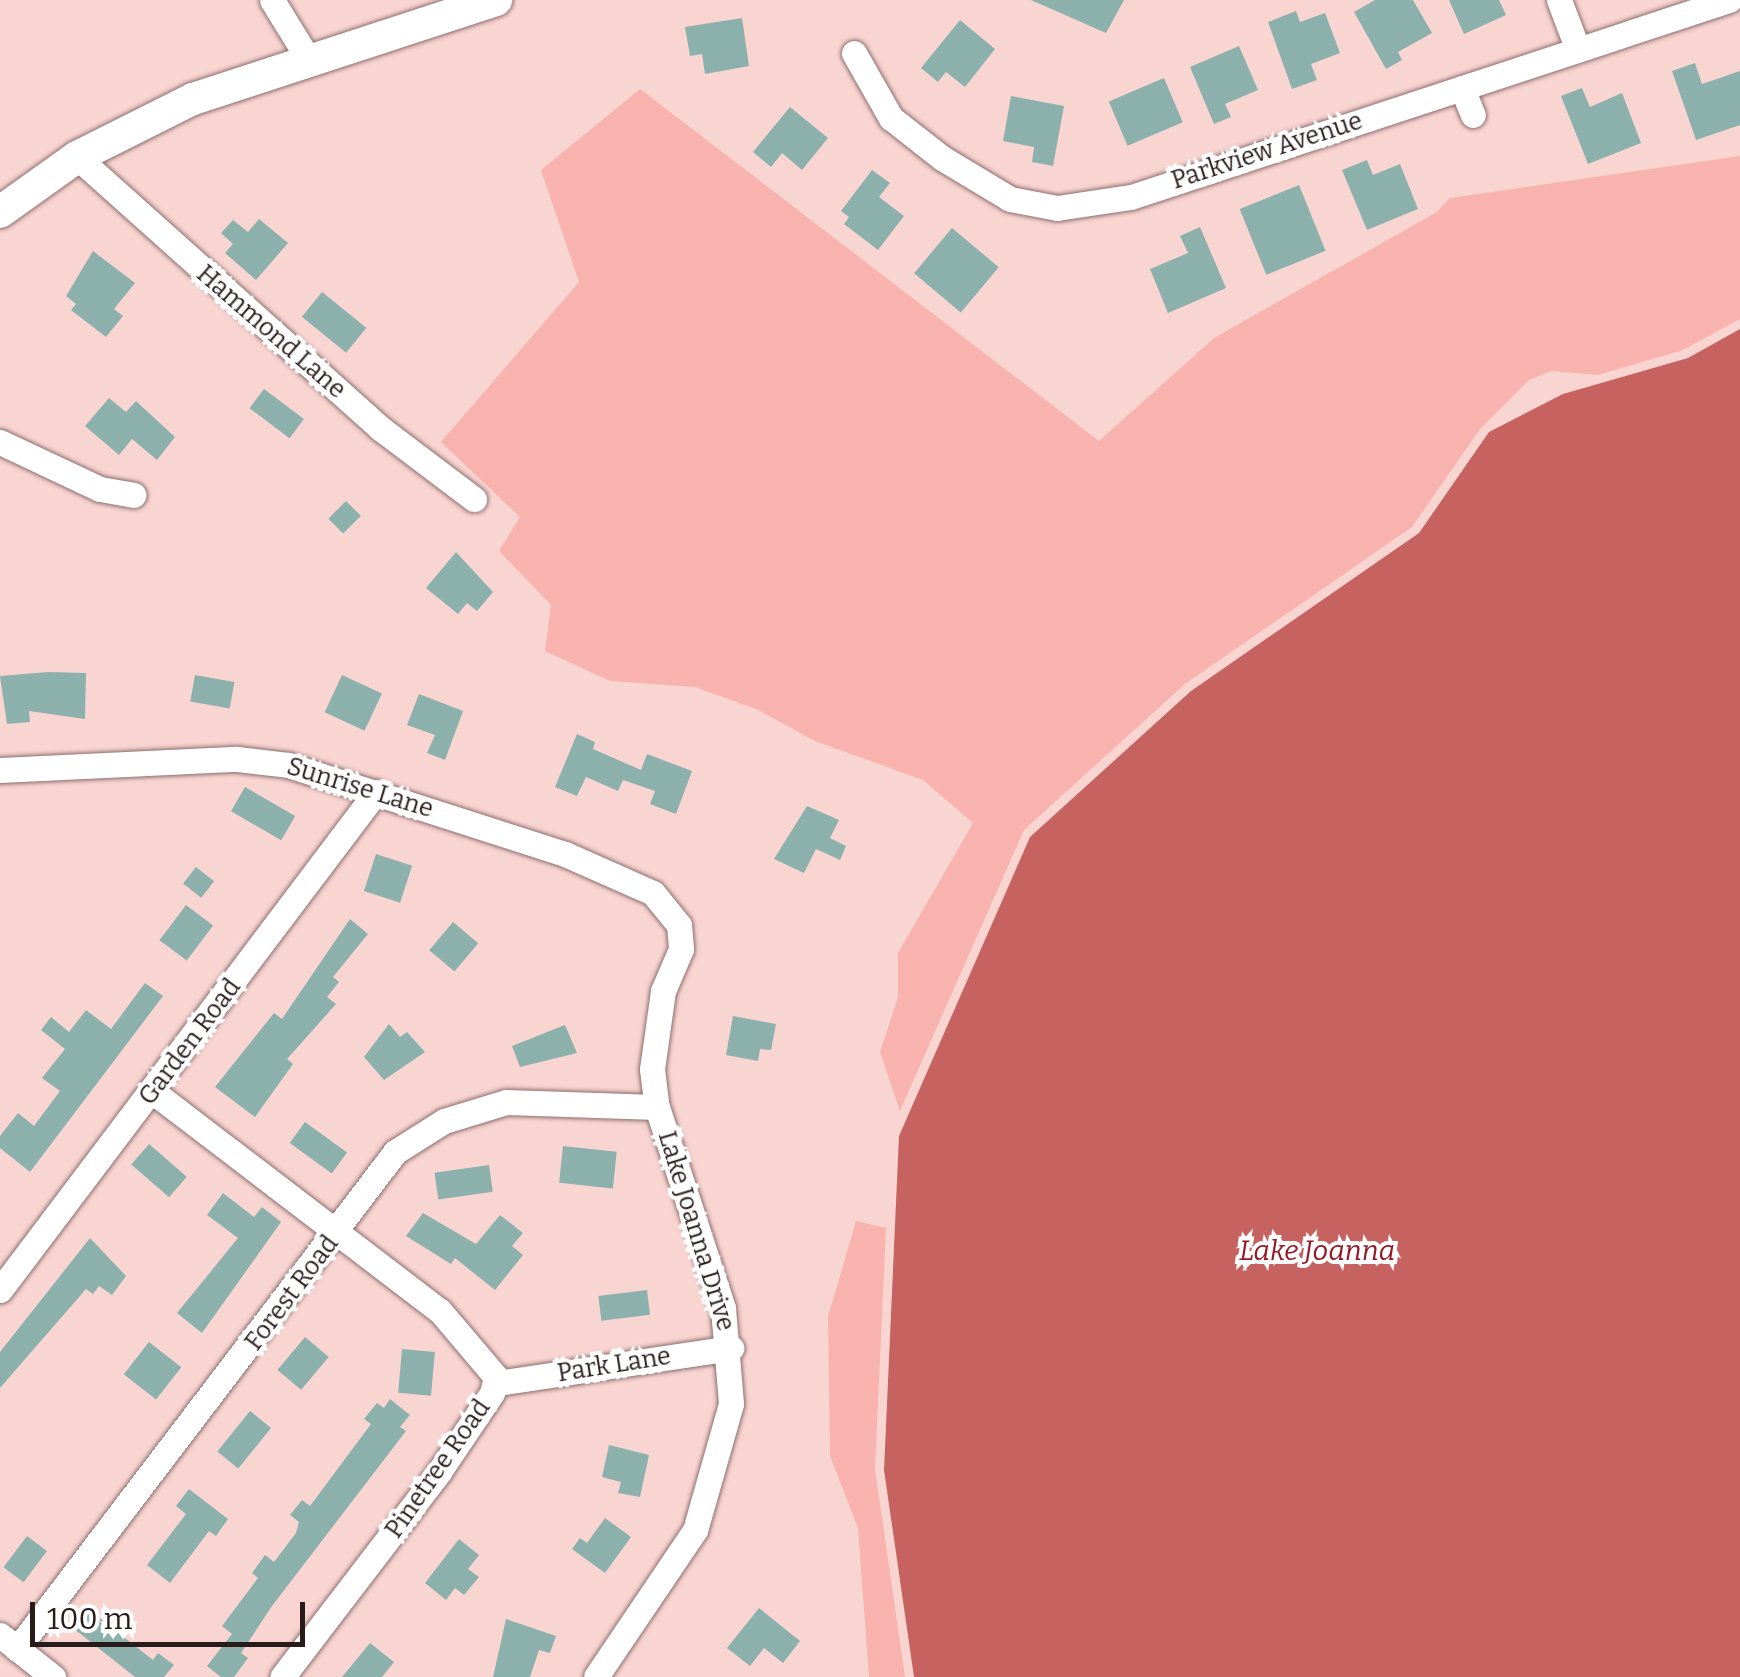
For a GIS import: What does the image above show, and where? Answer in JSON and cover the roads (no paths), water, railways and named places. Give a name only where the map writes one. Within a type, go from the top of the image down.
[{"type":"main road","points":[[0,212],[77,156],[193,99],[306,57],[496,0]]},
{"type":"street","points":[[272,0],[306,57]]},
{"type":"street","points":[[1559,0],[1578,50]]},
{"type":"street","name":"Parkview Avenue","points":[[854,53],[891,118],[929,148],[1010,199],[1057,208],[1131,197],[1729,0]]},
{"type":"street","points":[[1462,88],[1473,115]]},
{"type":"street","name":"Hammond Lane","points":[[77,156],[380,428],[474,499]]},
{"type":"street","points":[[0,442],[100,489],[132,495]]},
{"type":"street","name":"Sunrise Lane","points":[[0,770],[238,759],[288,765],[565,854],[643,887],[663,903],[682,936]]},
{"type":"street","name":"Garden Road","points":[[0,1290],[376,792]]},
{"type":"street","name":"Lake Joanna Drive","points":[[596,1677],[706,1504],[731,1404],[731,1348],[657,1107],[653,1035],[682,936]]},
{"type":"street","name":"Pinetree Road","points":[[152,1091],[469,1338],[496,1383],[440,1472],[282,1677]]},
{"type":"street","name":"Forest Road","points":[[8,1642],[338,1234],[388,1160],[444,1121],[506,1102],[657,1107]]},
{"type":"street","name":"Park Lane","points":[[496,1383],[731,1348]]},
{"type":"street","points":[[8,1642],[52,1677]]},
{"type":"water","name":"Lake Joanna","points":[[1740,329],[1740,1677],[914,1677],[884,1470],[899,1136],[1030,837],[1191,691],[1419,533],[1489,432],[1563,394],[1688,358]]}]
